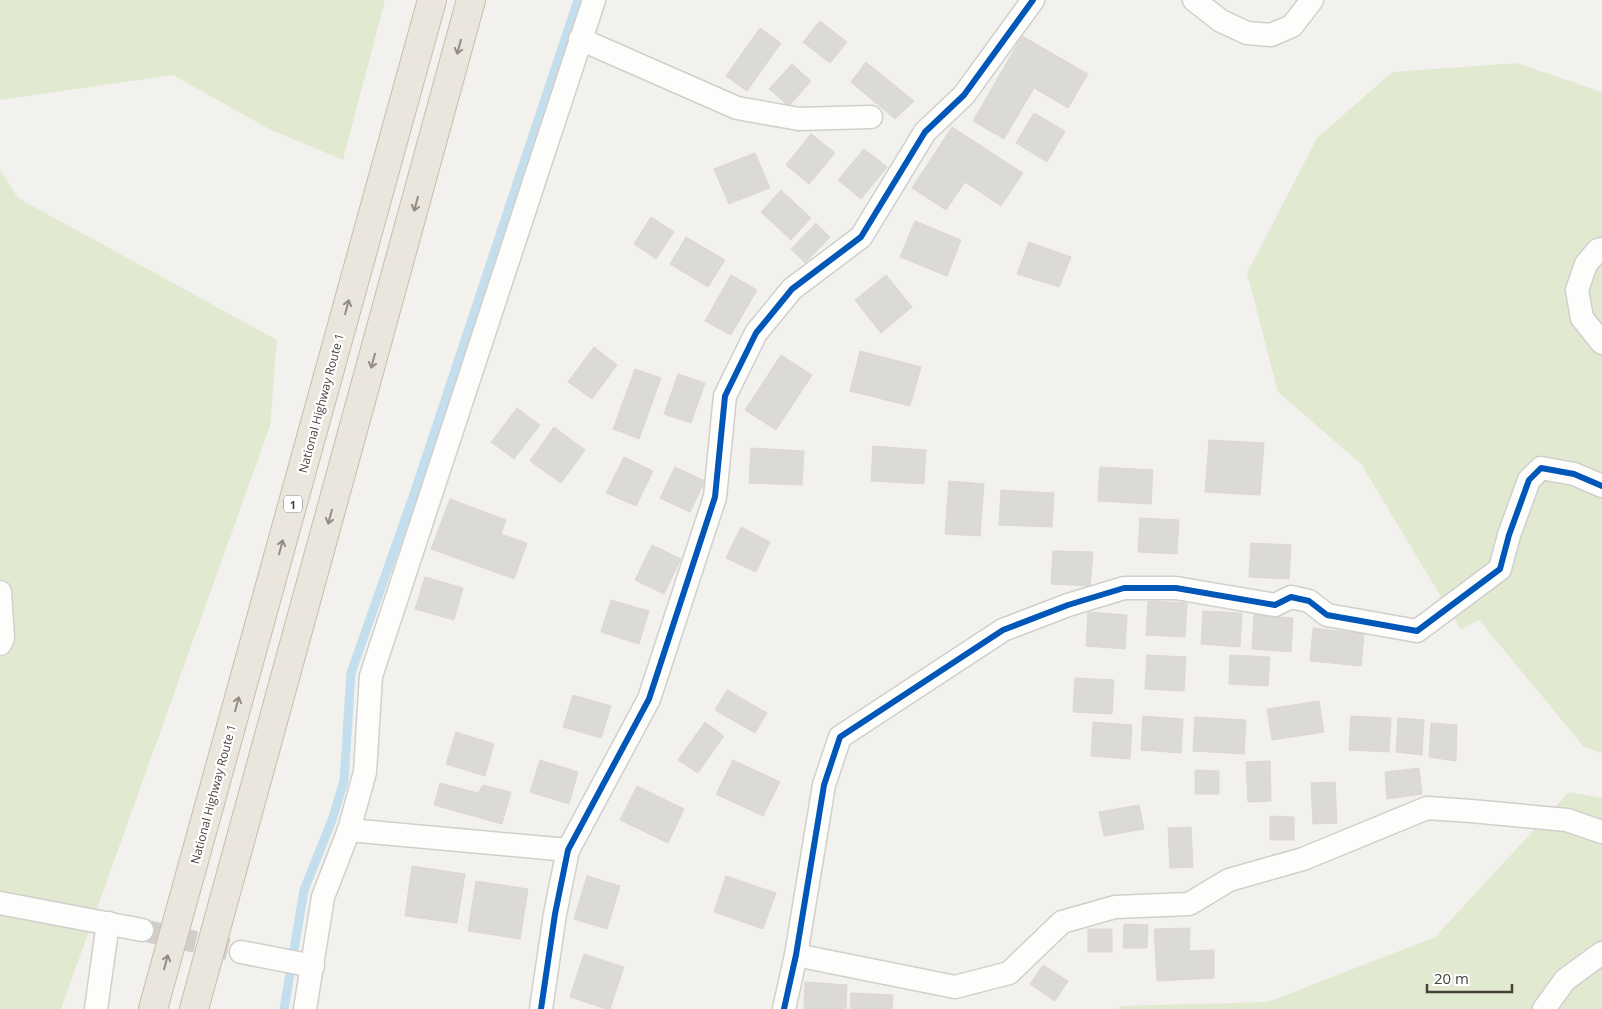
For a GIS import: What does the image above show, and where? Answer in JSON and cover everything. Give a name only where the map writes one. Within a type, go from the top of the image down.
[{"type":"highway","name":"National Highway Route 1","points":[[153,1009],[432,0]]},
{"type":"highway","points":[[194,1009],[471,0]]},
{"type":"street","points":[[305,1009],[323,897],[349,830],[365,772],[371,676],[594,0]]},
{"type":"street","points":[[541,1009],[555,914],[568,850],[649,699],[715,497],[725,396],[756,332],[792,289],[861,237],[925,132],[964,95],[1032,0]]},
{"type":"street","points":[[1194,0],[1221,21],[1247,33],[1271,35],[1292,26],[1312,0]]},
{"type":"street","points":[[580,40],[737,108],[799,119],[871,117]]},
{"type":"street","points":[[1602,249],[1598,250],[1586,264],[1577,290],[1582,318],[1602,343]]},
{"type":"street","points":[[784,1009],[796,954],[824,785],[840,736],[1003,630],[1068,605],[1124,588],[1176,588],[1276,605],[1291,597],[1308,601],[1327,615],[1417,631],[1500,568],[1509,535],[1529,480],[1541,468],[1574,474],[1602,486]]},
{"type":"street","points":[[0,592],[3,638],[0,644]]},
{"type":"street","points":[[796,954],[955,987],[1009,973],[1062,922],[1115,907],[1189,904],[1229,880],[1303,859],[1427,808],[1567,820],[1602,832]]},
{"type":"street","points":[[349,830],[568,850]]},
{"type":"street","points":[[0,903],[142,930]]},
{"type":"street","points":[[96,1009],[108,923]]},
{"type":"street","points":[[241,952],[313,966]]},
{"type":"street","points":[[1544,1009],[1565,980],[1602,953]]},
{"type":"green space","points":[[0,0],[385,0],[343,160],[269,129],[173,75],[0,100]]},
{"type":"green space","points":[[1517,63],[1602,92],[1602,753],[1584,747],[1479,620],[1461,630],[1361,464],[1278,392],[1247,273],[1317,138],[1392,72]]},
{"type":"green space","points":[[0,170],[18,198],[277,340],[270,426],[61,1009],[0,1009]]},
{"type":"green space","points":[[1569,792],[1602,798],[1602,1009],[1118,1009],[1120,1006],[1268,1002],[1435,937]]},
{"type":"building","points":[[820,21],[847,42],[830,63],[803,42]]},
{"type":"building","points":[[760,28],[781,43],[747,91],[726,76]]},
{"type":"building","points":[[1022,36],[1088,74],[1068,108],[1034,88],[1004,139],[973,121]]},
{"type":"building","points":[[866,62],[914,101],[895,119],[851,82]]},
{"type":"building","points":[[792,64],[811,81],[789,106],[769,89]]},
{"type":"building","points":[[1034,113],[1065,131],[1047,162],[1016,143]]},
{"type":"building","points":[[952,127],[1023,173],[1001,206],[965,182],[946,210],[912,188]]},
{"type":"building","points":[[811,134],[835,153],[809,184],[786,165]]},
{"type":"building","points":[[864,149],[887,167],[861,199],[838,180]]},
{"type":"building","points":[[755,153],[770,188],[729,204],[714,169]]},
{"type":"building","points":[[781,190],[811,218],[791,240],[761,212]]},
{"type":"building","points":[[651,217],[674,232],[656,259],[634,244]]},
{"type":"building","points":[[915,221],[961,240],[947,276],[900,257]]},
{"type":"building","points":[[816,223],[830,237],[805,263],[791,249]]},
{"type":"building","points":[[686,237],[725,260],[708,287],[670,264]]},
{"type":"building","points":[[1029,242],[1071,257],[1059,287],[1017,274]]},
{"type":"building","points":[[731,275],[757,290],[731,335],[705,321]]},
{"type":"building","points":[[886,275],[912,307],[881,333],[855,300]]},
{"type":"building","points":[[594,347],[617,365],[592,399],[568,382]]},
{"type":"building","points":[[860,351],[921,367],[910,406],[850,391]]},
{"type":"building","points":[[781,355],[812,375],[776,430],[745,410]]},
{"type":"building","points":[[635,369],[661,378],[639,439],[613,429]]},
{"type":"building","points":[[678,374],[705,383],[691,423],[664,414]]},
{"type":"building","points":[[517,408],[540,425],[514,459],[491,442]]},
{"type":"building","points":[[554,427],[585,450],[561,483],[530,461]]},
{"type":"building","points":[[1209,440],[1264,443],[1260,495],[1205,492]]},
{"type":"building","points":[[873,446],[926,450],[924,484],[871,481]]},
{"type":"building","points":[[751,448],[804,451],[802,485],[749,483]]},
{"type":"building","points":[[624,457],[653,471],[636,506],[606,493]]},
{"type":"building","points":[[675,467],[705,481],[690,512],[660,498]]},
{"type":"building","points":[[1100,467],[1153,470],[1151,504],[1098,501]]},
{"type":"building","points":[[949,481],[984,484],[980,536],[945,534]]},
{"type":"building","points":[[1001,490],[1054,493],[1052,527],[999,525]]},
{"type":"building","points":[[450,499],[506,520],[501,534],[527,543],[514,579],[431,549]]},
{"type":"building","points":[[1140,518],[1179,520],[1177,554],[1138,552]]},
{"type":"building","points":[[741,527],[770,542],[756,572],[726,558]]},
{"type":"building","points":[[1251,543],[1291,545],[1289,579],[1249,577]]},
{"type":"building","points":[[652,545],[681,559],[664,594],[635,580]]},
{"type":"building","points":[[1053,551],[1093,552],[1090,586],[1051,584]]},
{"type":"building","points":[[425,577],[463,588],[454,620],[415,609]]},
{"type":"building","points":[[611,600],[649,611],[639,644],[601,632]]},
{"type":"building","points":[[1148,601],[1187,603],[1185,637],[1146,635]]},
{"type":"building","points":[[1203,611],[1242,613],[1240,647],[1201,644]]},
{"type":"building","points":[[1088,612],[1127,615],[1125,649],[1086,646]]},
{"type":"building","points":[[1254,615],[1293,618],[1291,652],[1252,649]]},
{"type":"building","points":[[1313,628],[1364,634],[1361,666],[1310,661]]},
{"type":"building","points":[[1147,655],[1186,657],[1184,691],[1145,689]]},
{"type":"building","points":[[1230,655],[1270,657],[1268,686],[1229,684]]},
{"type":"building","points":[[1075,678],[1114,680],[1112,714],[1073,712]]},
{"type":"building","points":[[727,690],[767,713],[755,733],[715,710]]},
{"type":"building","points":[[573,695],[611,706],[601,738],[563,727]]},
{"type":"building","points":[[1319,701],[1324,732],[1272,740],[1267,709]]},
{"type":"building","points":[[1143,716],[1183,719],[1181,753],[1141,750]]},
{"type":"building","points":[[1351,716],[1391,718],[1389,752],[1349,750]]},
{"type":"building","points":[[1195,717],[1246,720],[1244,754],[1193,751]]},
{"type":"building","points":[[1398,718],[1424,720],[1422,755],[1396,752]]},
{"type":"building","points":[[705,722],[724,736],[698,773],[678,760]]},
{"type":"building","points":[[1093,722],[1132,725],[1130,759],[1091,756]]},
{"type":"building","points":[[1431,723],[1457,725],[1456,761],[1429,757]]},
{"type":"building","points":[[456,732],[494,744],[485,776],[446,764]]},
{"type":"building","points":[[540,760],[578,772],[569,804],[530,792]]},
{"type":"building","points":[[733,760],[780,782],[763,816],[716,794]]},
{"type":"building","points":[[1270,761],[1271,801],[1248,802],[1246,762]]},
{"type":"building","points":[[1419,768],[1422,794],[1387,799],[1385,772]]},
{"type":"building","points":[[1195,770],[1219,771],[1219,794],[1195,794]]},
{"type":"building","points":[[1335,782],[1337,823],[1313,824],[1311,783]]},
{"type":"building","points":[[440,783],[478,793],[483,785],[511,792],[502,824],[434,805]]},
{"type":"building","points":[[637,786],[684,809],[668,843],[620,820]]},
{"type":"building","points":[[1139,805],[1144,829],[1104,836],[1099,812]]},
{"type":"building","points":[[1270,816],[1294,817],[1294,840],[1270,840]]},
{"type":"building","points":[[1191,827],[1193,867],[1170,868],[1168,828]]},
{"type":"building","points":[[412,866],[465,874],[457,923],[405,916]]},
{"type":"building","points":[[587,876],[620,886],[607,929],[574,919]]},
{"type":"building","points":[[726,876],[776,893],[763,929],[714,912]]},
{"type":"building","points":[[476,881],[528,889],[520,939],[468,931]]},
{"type":"building","points":[[1124,924],[1148,925],[1147,948],[1123,948]]},
{"type":"building","points":[[1190,928],[1189,951],[1214,950],[1214,978],[1157,981],[1154,929]]},
{"type":"building","points":[[1088,929],[1112,929],[1112,952],[1088,952]]},
{"type":"building","points":[[584,954],[624,967],[610,1009],[570,997]]},
{"type":"building","points":[[1043,965],[1068,981],[1055,1001],[1030,984]]},
{"type":"building","points":[[805,982],[847,985],[846,1009],[804,1009]]},
{"type":"building","points":[[851,993],[893,995],[892,1009],[850,1009]]},
{"type":"waterway","points":[[284,1009],[304,890],[332,820],[344,781],[351,673],[413,497],[578,0]]},
{"type":"tunnel","points":[[142,930],[241,952]]},
{"type":"cycle path","points":[[541,1009],[555,914],[568,850],[649,699],[715,497],[725,396],[756,333],[792,289],[861,237],[925,132],[964,95],[1033,0]]},
{"type":"cycle path","points":[[784,1009],[796,955],[824,785],[840,737],[1003,630],[1068,605],[1124,588],[1176,588],[1275,605],[1291,597],[1309,601],[1327,615],[1417,631],[1500,569],[1509,535],[1529,480],[1541,468],[1574,474],[1602,486]]}]
